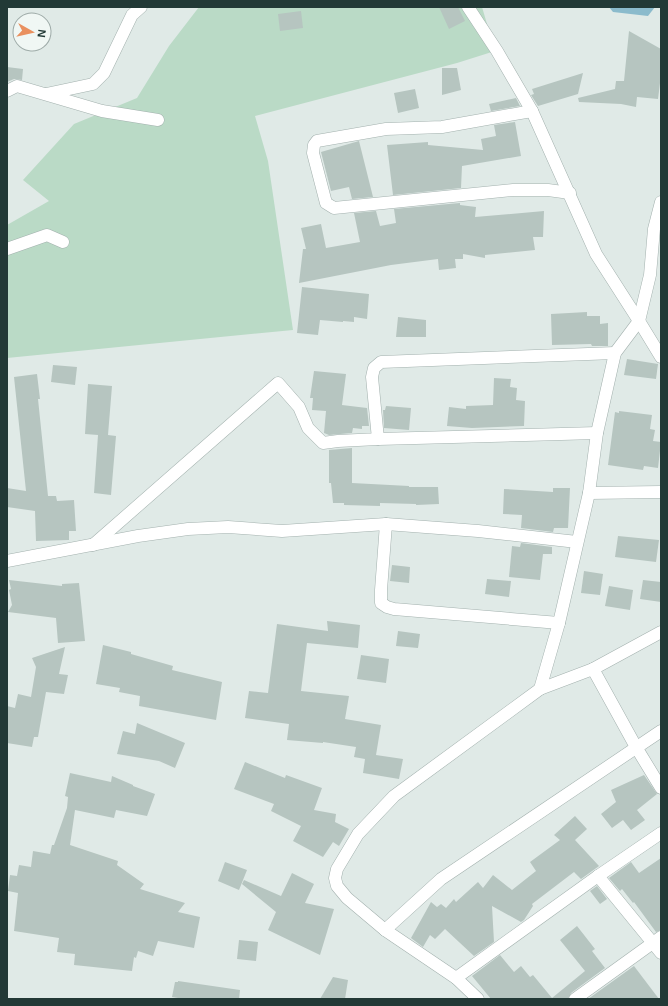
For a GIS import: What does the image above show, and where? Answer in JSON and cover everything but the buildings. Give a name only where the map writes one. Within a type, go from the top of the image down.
[{"type":"street","points":[[45,94],[93,84],[98,80],[104,73],[132,15],[141,7]]},
{"type":"street","points":[[468,7],[497,51],[532,111],[596,254],[661,357]]},
{"type":"street","points":[[7,91],[17,86],[102,111],[158,120]]},
{"type":"street","points":[[532,111],[442,127],[386,129],[317,141],[314,145],[313,153],[326,204],[334,208],[513,190],[548,190],[570,193]]},
{"type":"street","points":[[540,689],[559,623],[589,493],[597,433],[615,353],[639,321],[656,275],[654,229],[661,202]]},
{"type":"street","points":[[7,249],[47,235],[63,242]]},
{"type":"street","points":[[378,439],[372,377],[374,368],[381,362],[615,353]]},
{"type":"street","points":[[93,545],[278,383],[299,407],[308,428],[323,443],[338,440],[597,433]]},
{"type":"street","points":[[589,493],[661,492]]},
{"type":"street","points":[[7,562],[93,545],[188,529],[228,527],[282,531],[386,524],[478,531],[577,542]]},
{"type":"street","points":[[386,524],[380,590],[381,603],[387,607],[394,609],[559,623]]},
{"type":"street","points":[[478,999],[456,978],[385,930],[347,898],[337,886],[335,878],[337,869],[358,834],[394,796],[540,689],[593,669],[661,632]]},
{"type":"street","points":[[593,669],[636,747],[661,788]]},
{"type":"street","points":[[385,930],[441,879],[661,731]]},
{"type":"street","points":[[456,978],[598,876],[661,833]]},
{"type":"street","points":[[598,876],[657,939],[661,953]]},
{"type":"street","points":[[575,999],[657,939]]},
{"type":"green space","points":[[199,7],[482,7],[495,51],[457,63],[255,116],[268,161],[293,330],[7,358],[7,225],[49,201],[23,180],[74,124],[137,98],[169,46]]},
{"type":"water","points":[[609,7],[655,7],[648,16],[613,12]]}]
